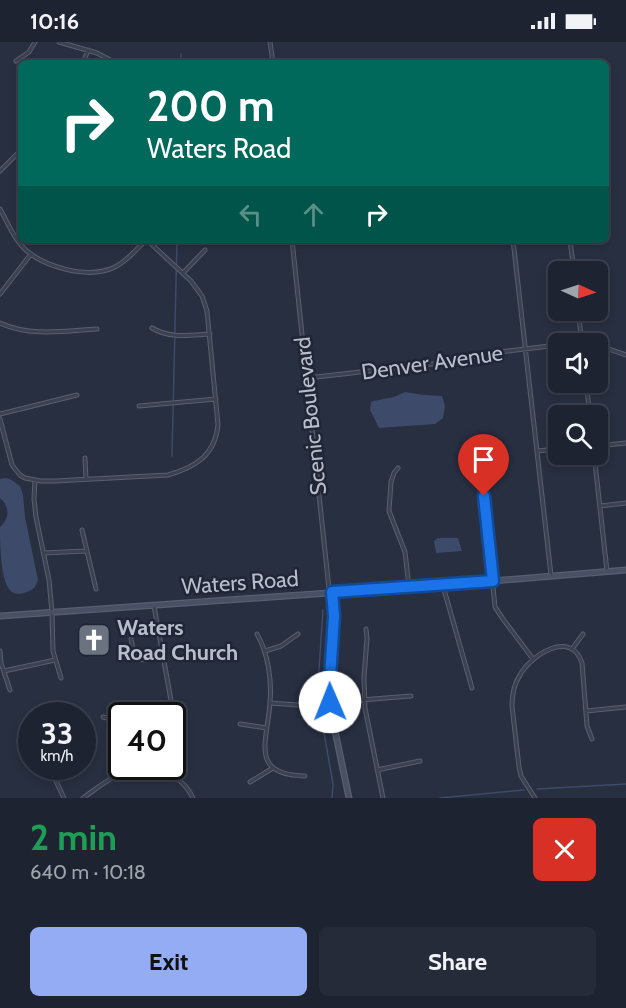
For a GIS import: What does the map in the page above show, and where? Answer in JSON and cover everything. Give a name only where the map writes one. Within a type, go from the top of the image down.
[{"type":"street","points":[[16,61],[29,52],[35,42]]},
{"type":"street","points":[[59,42],[88,50],[110,60]]},
{"type":"street","points":[[270,42],[273,60]]},
{"type":"street","points":[[84,60],[88,50]]},
{"type":"street","points":[[0,171],[18,153]]},
{"type":"street","points":[[0,209],[18,242]]},
{"type":"street","points":[[19,243],[44,262],[87,273],[102,272],[122,263],[143,243]]},
{"type":"street","points":[[0,419],[12,465],[20,475],[35,480],[168,475],[199,462],[210,451],[216,440],[218,425],[207,311],[199,290],[149,243]]},
{"type":"street","name":"Scenic Boulevard","points":[[292,243],[329,589],[332,592]]},
{"type":"street","points":[[513,243],[550,575]]},
{"type":"street","points":[[570,243],[573,261]]},
{"type":"street","points":[[183,273],[205,250]]},
{"type":"street","points":[[0,294],[31,254]]},
{"type":"street","points":[[0,323],[34,332],[97,329]]},
{"type":"street","points":[[152,328],[174,335],[210,334]]},
{"type":"street","name":"Denver Avenue","points":[[307,378],[441,363],[492,353],[548,346]]},
{"type":"street","points":[[608,349],[626,355]]},
{"type":"street","points":[[0,414],[77,395]]},
{"type":"street","points":[[139,406],[216,399]]},
{"type":"street","points":[[608,445],[626,443]]},
{"type":"street","points":[[537,451],[548,450]]},
{"type":"street","points":[[85,458],[86,479]]},
{"type":"street","points":[[595,465],[607,571]]},
{"type":"street","points":[[398,468],[390,482],[389,511],[405,552],[409,587]]},
{"type":"street","points":[[35,480],[35,511],[49,580],[52,639],[61,678]]},
{"type":"street","points":[[484,496],[494,602],[497,611],[533,659]]},
{"type":"street","points":[[600,506],[626,503]]},
{"type":"street","points":[[82,530],[96,589]]},
{"type":"street","points":[[44,554],[86,551]]},
{"type":"street","name":"Waters Road","points":[[0,616],[626,570]]},
{"type":"street","points":[[443,585],[472,688]]},
{"type":"street","points":[[332,592],[334,616],[330,702],[348,798]]},
{"type":"street","points":[[154,604],[172,702]]},
{"type":"street","points":[[366,629],[365,700],[368,727],[383,798]]},
{"type":"street","points":[[265,651],[281,646],[298,633]]},
{"type":"street","points":[[257,634],[265,651],[270,685],[266,757],[273,768],[283,774],[305,776]]},
{"type":"street","points":[[572,649],[583,634]]},
{"type":"street","points":[[130,639],[133,651],[139,659],[164,657]]},
{"type":"street","points":[[535,798],[521,776],[512,706],[514,687],[519,675],[533,659],[547,650],[559,646],[572,649],[580,657],[587,726],[592,739]]},
{"type":"street","points":[[0,651],[1,663],[10,690]]},
{"type":"street","points":[[4,671],[55,660]]},
{"type":"street","points":[[270,704],[291,705],[411,696]]},
{"type":"street","points":[[586,711],[626,707]]},
{"type":"street","points":[[103,717],[108,718]]},
{"type":"street","points":[[240,724],[267,728]]},
{"type":"street","points":[[377,770],[420,761]]},
{"type":"street","points":[[250,782],[273,768]]},
{"type":"street","points":[[55,780],[64,798]]},
{"type":"street","points":[[83,798],[111,780]]},
{"type":"street","points":[[179,780],[193,798]]},
{"type":"water","points":[[405,392],[442,396],[445,406],[443,418],[435,424],[379,428],[370,410],[371,402]]},
{"type":"water","points":[[5,478],[20,486],[23,495],[25,517],[38,580],[32,589],[21,594],[12,592],[8,587],[2,562],[0,527],[6,520],[8,512],[0,498],[0,479]]},
{"type":"water","points":[[438,538],[458,538],[462,551],[436,553],[434,541]]},
{"type":"waterway","points":[[181,54],[181,60]]},
{"type":"waterway","points":[[172,456],[177,243]]},
{"type":"waterway","points":[[319,695],[323,610]]},
{"type":"waterway","points":[[320,710],[333,784],[332,798]]},
{"type":"waterway","points":[[537,789],[626,784]]},
{"type":"waterway","points":[[440,798],[524,790]]},
{"type":"place","name":"Waters Road Church","points":[[94,640]]},
{"type":"route","points":[[330,702],[334,616],[332,592],[493,581],[484,496]]}]
